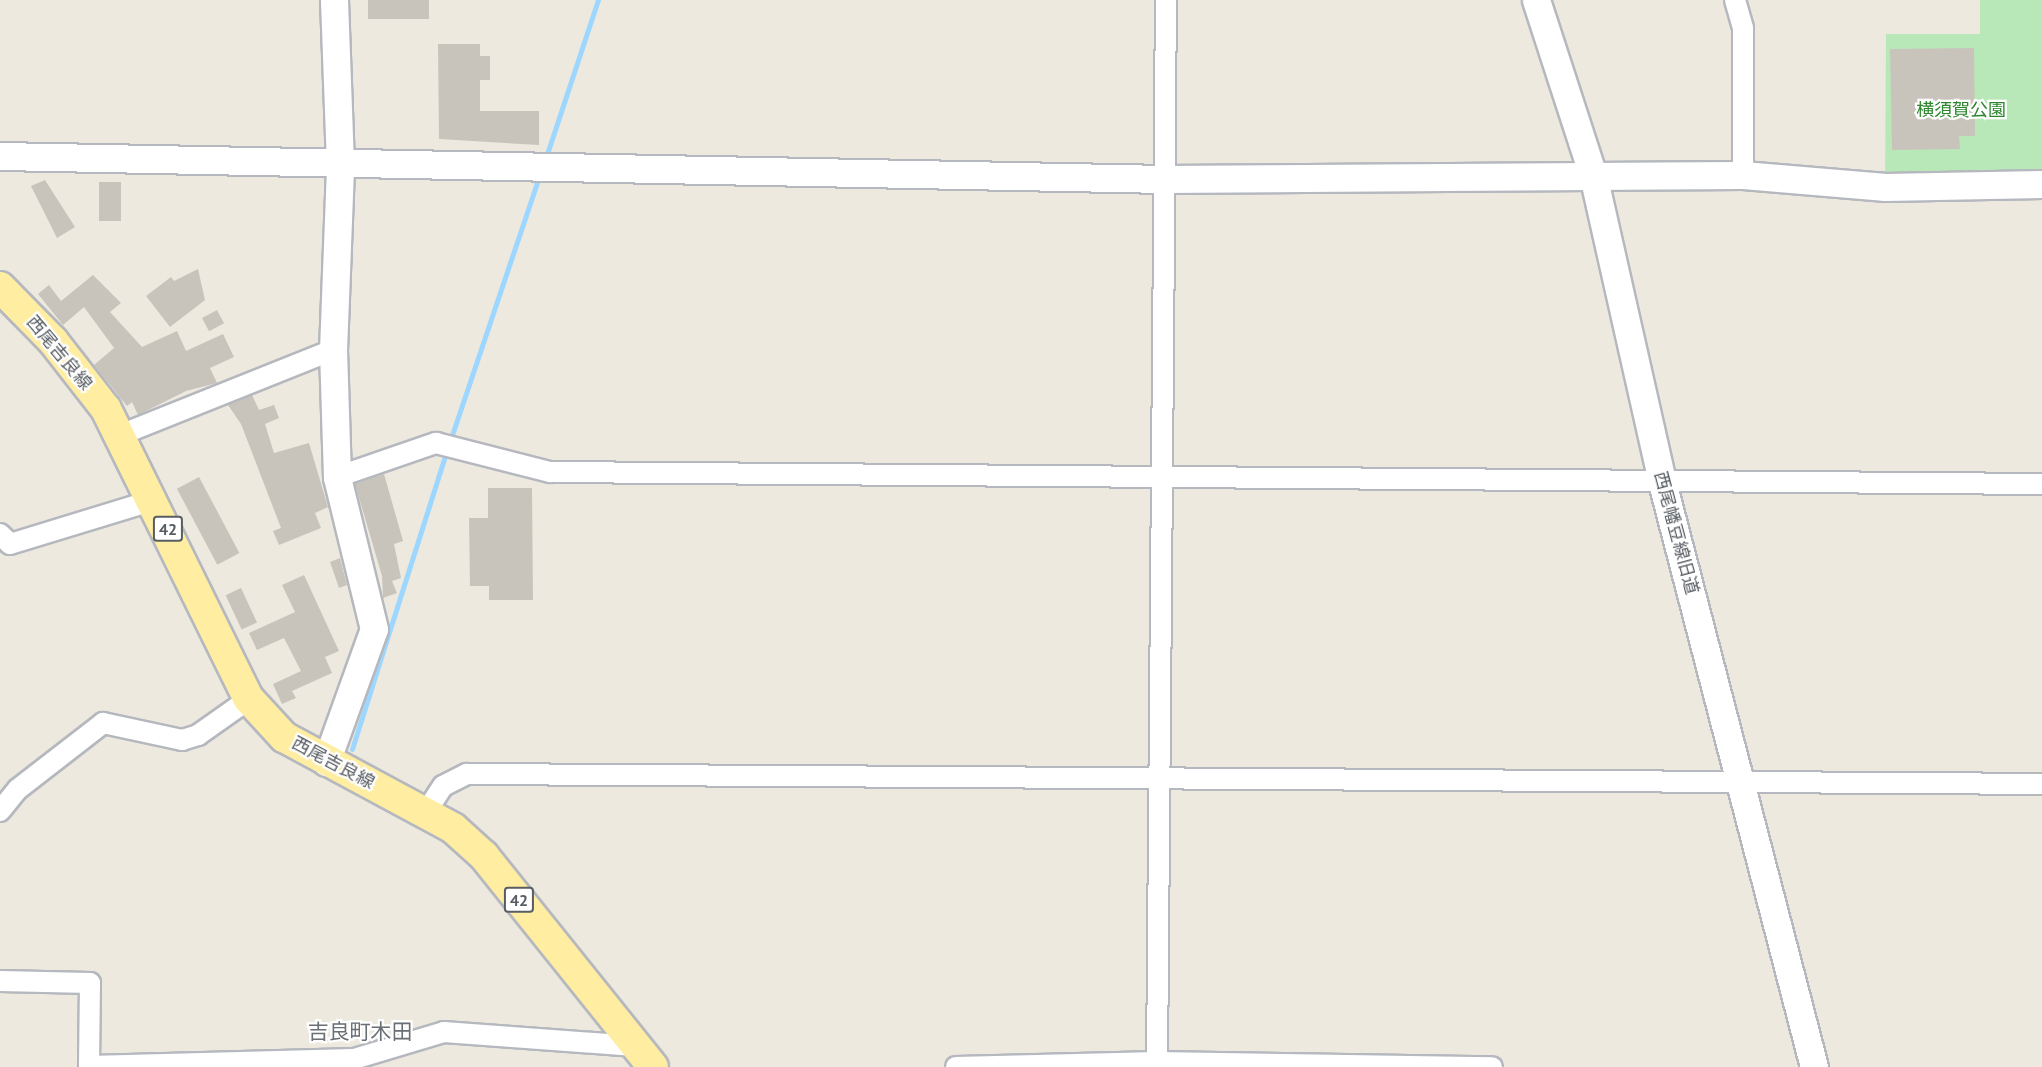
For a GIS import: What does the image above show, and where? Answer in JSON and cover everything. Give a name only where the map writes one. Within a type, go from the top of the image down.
[{"type":"main road","name":"西尾吉良線","points":[[0,287],[53,341],[120,435],[249,699],[284,737],[426,812],[484,856],[644,1056]]},
{"type":"street","points":[[334,0],[340,164],[333,350],[337,477],[374,629],[337,767]]},
{"type":"street","points":[[1157,1064],[1161,776],[1160,477],[1167,0]]},
{"type":"street","name":"西尾幡豆線旧道","points":[[1536,0],[1593,174],[1662,482],[1814,1067]]},
{"type":"street","points":[[1735,0],[1743,28],[1743,175]]},
{"type":"street","points":[[0,156],[1164,179],[1593,174],[1743,175],[1885,186],[2042,184]]},
{"type":"street","points":[[120,435],[333,350]]},
{"type":"street","points":[[337,477],[437,443],[550,472],[2042,484]]},
{"type":"street","points":[[0,534],[10,544],[154,501]]},
{"type":"street","points":[[0,811],[18,789],[103,723],[182,740],[198,735],[249,699]]},
{"type":"street","points":[[426,812],[443,786],[467,774],[1161,776],[2042,784]]},
{"type":"street","points":[[0,981],[90,983],[89,1067],[354,1059],[444,1032],[644,1056]]},
{"type":"street","points":[[956,1067],[1157,1064],[1492,1067]]},
{"type":"green space","name":"横須賀公園","points":[[1980,0],[2042,0],[2042,184],[1885,187],[1886,34],[1980,34]]},
{"type":"building","points":[[368,0],[429,0],[429,19],[368,19]]},
{"type":"building","points":[[438,44],[480,44],[480,56],[490,56],[490,80],[480,80],[480,111],[539,111],[539,145],[439,139]]},
{"type":"building","points":[[1974,48],[1975,136],[1959,136],[1960,149],[1892,150],[1890,49]]},
{"type":"building","points":[[45,180],[75,227],[57,238],[31,186]]},
{"type":"building","points":[[99,182],[121,182],[121,221],[99,221]]},
{"type":"building","points":[[198,269],[205,300],[170,327],[146,296],[171,277],[174,281]]},
{"type":"building","points":[[93,275],[121,303],[110,312],[142,347],[177,331],[186,351],[223,334],[234,357],[210,368],[217,383],[186,391],[138,415],[132,402],[127,406],[94,365],[114,348],[84,307],[63,325],[38,294],[49,285],[61,301]]},
{"type":"building","points":[[217,310],[224,323],[209,331],[202,318]]},
{"type":"building","points":[[252,395],[259,410],[274,405],[279,418],[265,424],[274,453],[309,443],[328,507],[315,513],[321,528],[279,545],[273,531],[281,528],[241,424],[228,405]]},
{"type":"building","points":[[384,474],[403,541],[394,544],[401,578],[392,581],[397,593],[383,598],[382,576],[355,484]]},
{"type":"building","points":[[199,477],[239,553],[217,565],[177,489]]},
{"type":"building","points":[[488,488],[532,488],[533,600],[489,600],[489,586],[470,586],[469,518],[488,518]]},
{"type":"building","points":[[340,558],[347,585],[339,588],[330,562]]},
{"type":"building","points":[[304,575],[339,651],[325,657],[332,673],[292,691],[296,698],[282,704],[273,684],[301,671],[284,638],[257,650],[249,633],[295,612],[282,585]]},
{"type":"building","points":[[241,588],[257,622],[242,630],[226,595]]},
{"type":"waterway","points":[[545,160],[598,0]]},
{"type":"waterway","points":[[450,441],[540,174]]},
{"type":"waterway","points":[[352,749],[447,450]]},
{"type":"district","name":"吉良町木田","points":[[360,1032]]}]
